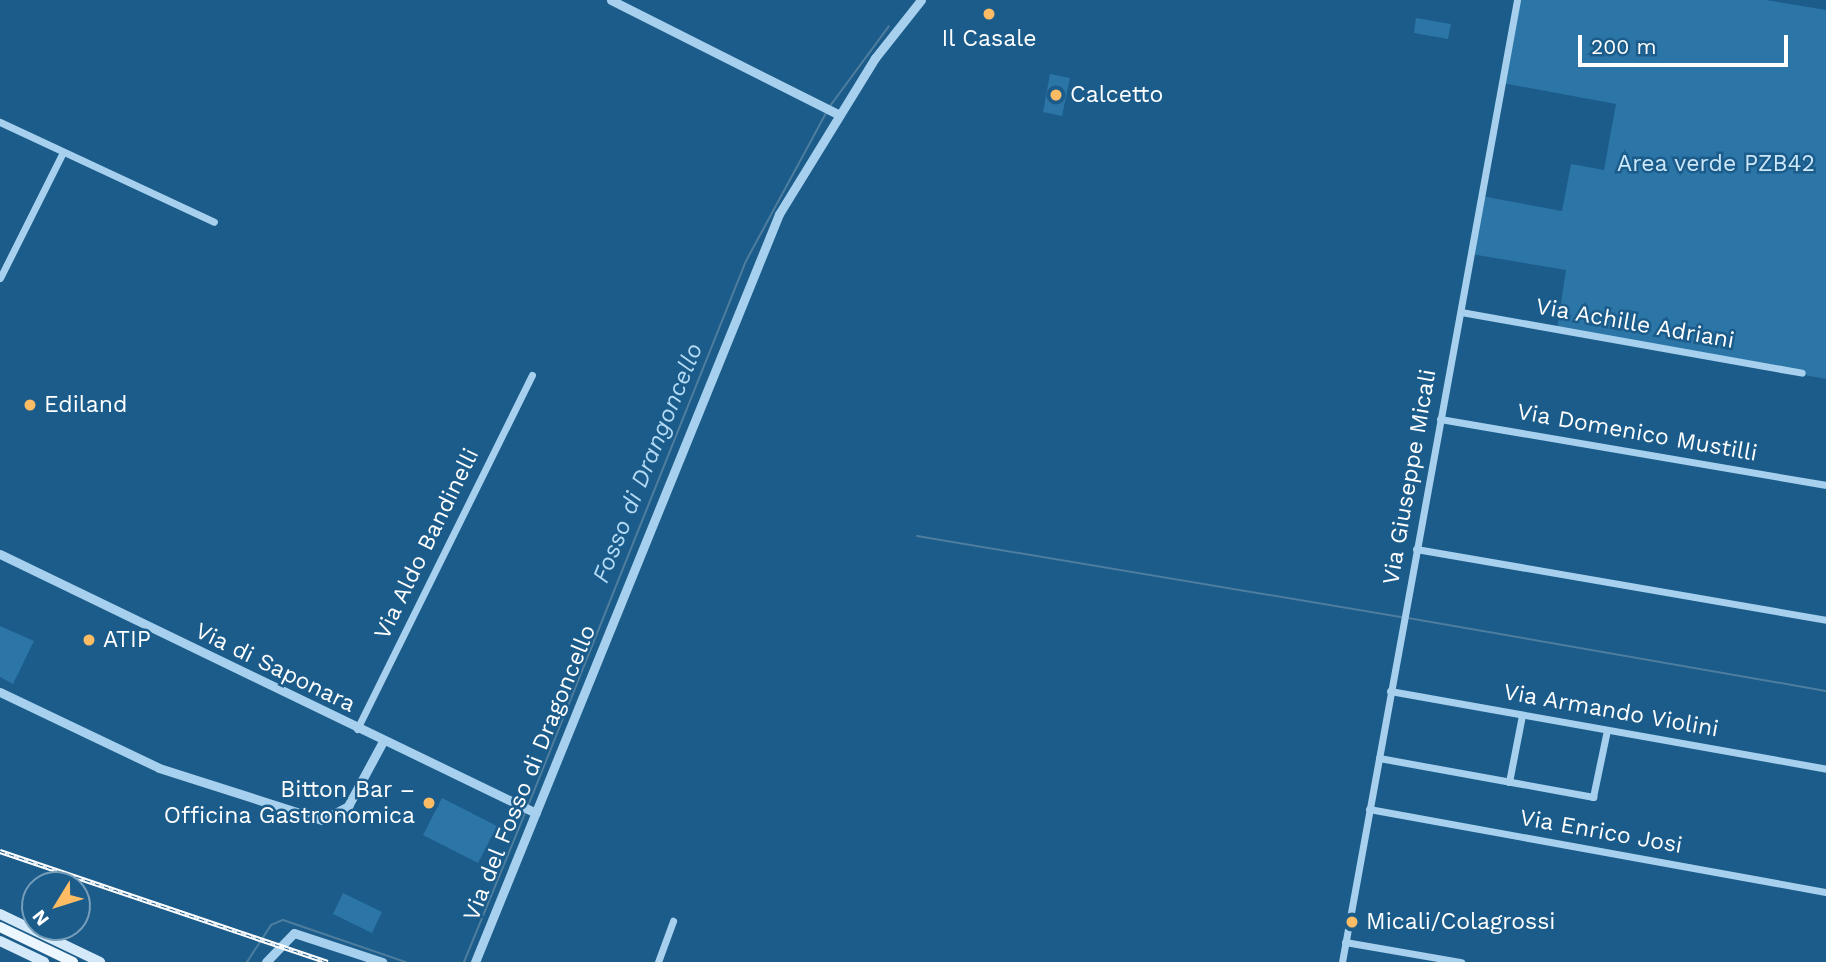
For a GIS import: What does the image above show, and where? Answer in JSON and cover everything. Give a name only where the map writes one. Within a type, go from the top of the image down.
[{"type":"main road","points":[[0,914],[100,962]]},
{"type":"main road","points":[[0,927],[73,962]]},
{"type":"main road","points":[[0,941],[44,962]]},
{"type":"street","points":[[611,0],[831,111]]},
{"type":"street","name":"Via del Fosso di Dragoncello","points":[[475,962],[723,342],[779,214],[831,111],[921,0]]},
{"type":"street","name":"Via Giuseppe Micali","points":[[1342,962],[1517,0]]},
{"type":"street","points":[[0,122],[63,152],[83,156],[214,222]]},
{"type":"street","points":[[0,278],[63,152]]},
{"type":"street","name":"Via Achille Adriani","points":[[1461,312],[1802,373]]},
{"type":"street","name":"Via Aldo Bandinelli","points":[[357,730],[532,375]]},
{"type":"street","name":"Via Domenico Mustilli","points":[[1440,419],[1826,485]]},
{"type":"street","points":[[1416,549],[1826,620]]},
{"type":"street","name":"Via di Saponara","points":[[0,554],[382,743],[534,812]]},
{"type":"street","name":"Via Armando Violini","points":[[1390,691],[1826,769]]},
{"type":"street","points":[[0,692],[167,771],[322,820],[348,807],[382,743]]},
{"type":"street","points":[[1509,782],[1522,715]]},
{"type":"street","points":[[1379,758],[1593,797],[1607,730]]},
{"type":"street","name":"Via Enrico Josi","points":[[1370,809],[1826,892]]},
{"type":"street","points":[[658,962],[673,921]]},
{"type":"street","points":[[266,962],[294,933],[382,962]]},
{"type":"street","points":[[1345,942],[1461,962]]},
{"type":"green space","name":"Area verde PZB42","points":[[1517,0],[1766,0],[1826,10],[1826,379],[1557,329],[1566,270],[1471,254],[1481,196],[1562,211],[1571,164],[1604,170],[1616,104],[1502,83]]},
{"type":"green space","points":[[1416,18],[1451,24],[1448,39],[1414,33]]},
{"type":"green space","name":"Calcetto","points":[[1050,74],[1070,78],[1062,116],[1043,112]]},
{"type":"green space","points":[[0,626],[34,641],[13,684],[0,677]]},
{"type":"green space","points":[[442,798],[497,826],[478,863],[423,835]]},
{"type":"green space","points":[[343,893],[382,912],[372,933],[333,914]]},
{"type":"waterway","name":"Fosso di Drangoncello","points":[[830,106],[889,26]]},
{"type":"waterway","name":"Fosso di Drangoncello","points":[[528,806],[746,261],[827,111]]},
{"type":"waterway","points":[[917,536],[1402,617]]},
{"type":"waterway","points":[[1408,618],[1826,691]]},
{"type":"waterway","name":"Fosso di Drangoncello","points":[[464,962],[526,811]]},
{"type":"waterway","name":"Fosso di Drangoncello","points":[[247,962],[271,925],[283,920],[406,962]]},
{"type":"railway","points":[[0,851],[328,962]]},
{"type":"place","name":"Il Casale","points":[[989,14]]},
{"type":"place","name":"Calcetto","points":[[1056,95]]},
{"type":"place","name":"Ediland","points":[[30,405]]},
{"type":"place","name":"ATIP","points":[[89,640]]},
{"type":"place","name":"Bitton Bar – Officina Gastronomica","points":[[429,803]]},
{"type":"place","name":"Micali/Colagrossi","points":[[1352,922]]}]
